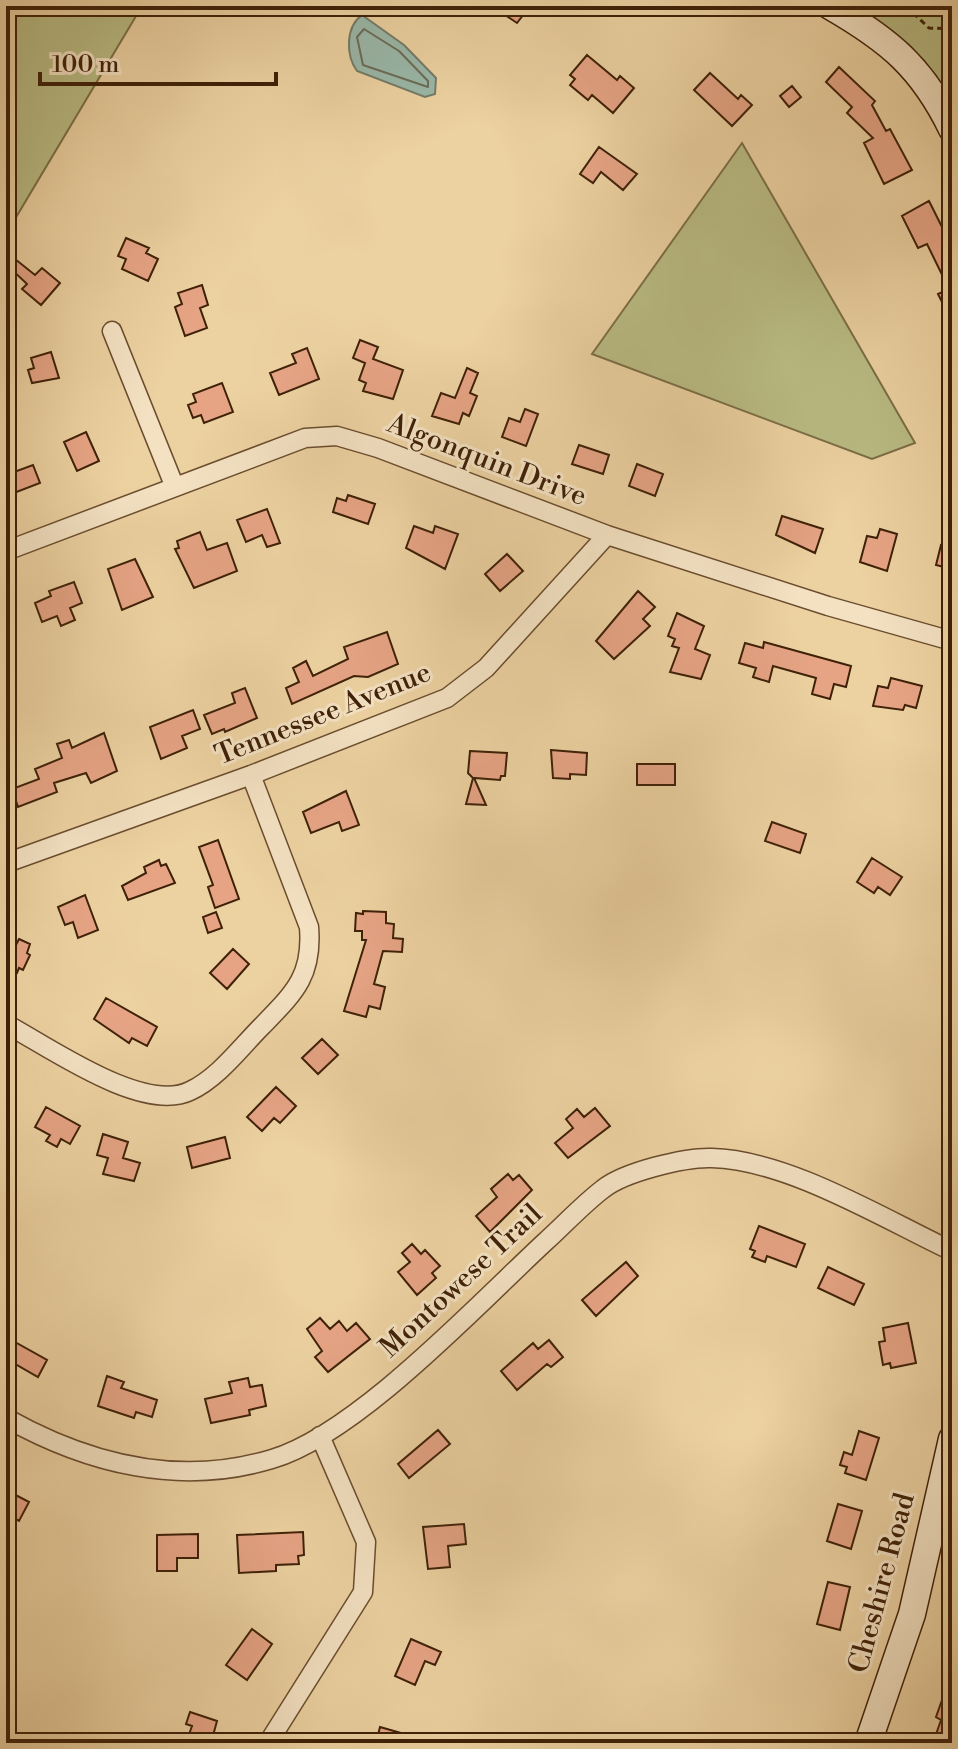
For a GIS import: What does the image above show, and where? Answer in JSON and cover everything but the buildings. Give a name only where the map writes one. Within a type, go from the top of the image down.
[{"type":"street","points":[[834,7],[901,52],[928,85],[952,129]]},
{"type":"street","points":[[112,331],[174,485]]},
{"type":"street","name":"Algonquin Drive","points":[[6,551],[305,438],[337,436],[378,448],[607,535],[828,606],[952,641]]},
{"type":"street","name":"Tennessee Avenue","points":[[6,863],[251,775],[447,698],[486,668],[607,535]]},
{"type":"street","points":[[6,1024],[131,1090],[163,1098],[188,1092],[210,1078],[287,1000],[304,978],[311,952],[309,927],[251,775]]},
{"type":"street","name":"Montowese Trail","points":[[6,1418],[44,1439],[89,1457],[157,1471],[211,1471],[274,1459],[320,1436],[381,1393],[605,1187],[656,1167],[710,1157],[769,1166],[952,1251]]},
{"type":"street","points":[[268,1743],[363,1592],[366,1542],[320,1436]]},
{"type":"street","name":"Cheshire Road","points":[[868,1743],[912,1614],[952,1439]]},
{"type":"path","points":[[906,6],[929,28],[952,29]]},
{"type":"green space","points":[[6,6],[142,6],[6,234]]},
{"type":"green space","points":[[861,6],[952,6],[952,105],[934,75],[915,52],[864,13]]},
{"type":"green space","points":[[742,143],[915,443],[872,459],[592,354]]},
{"type":"water","points":[[362,15],[404,45],[436,78],[435,94],[425,97],[357,71],[349,42],[352,27]]}]
